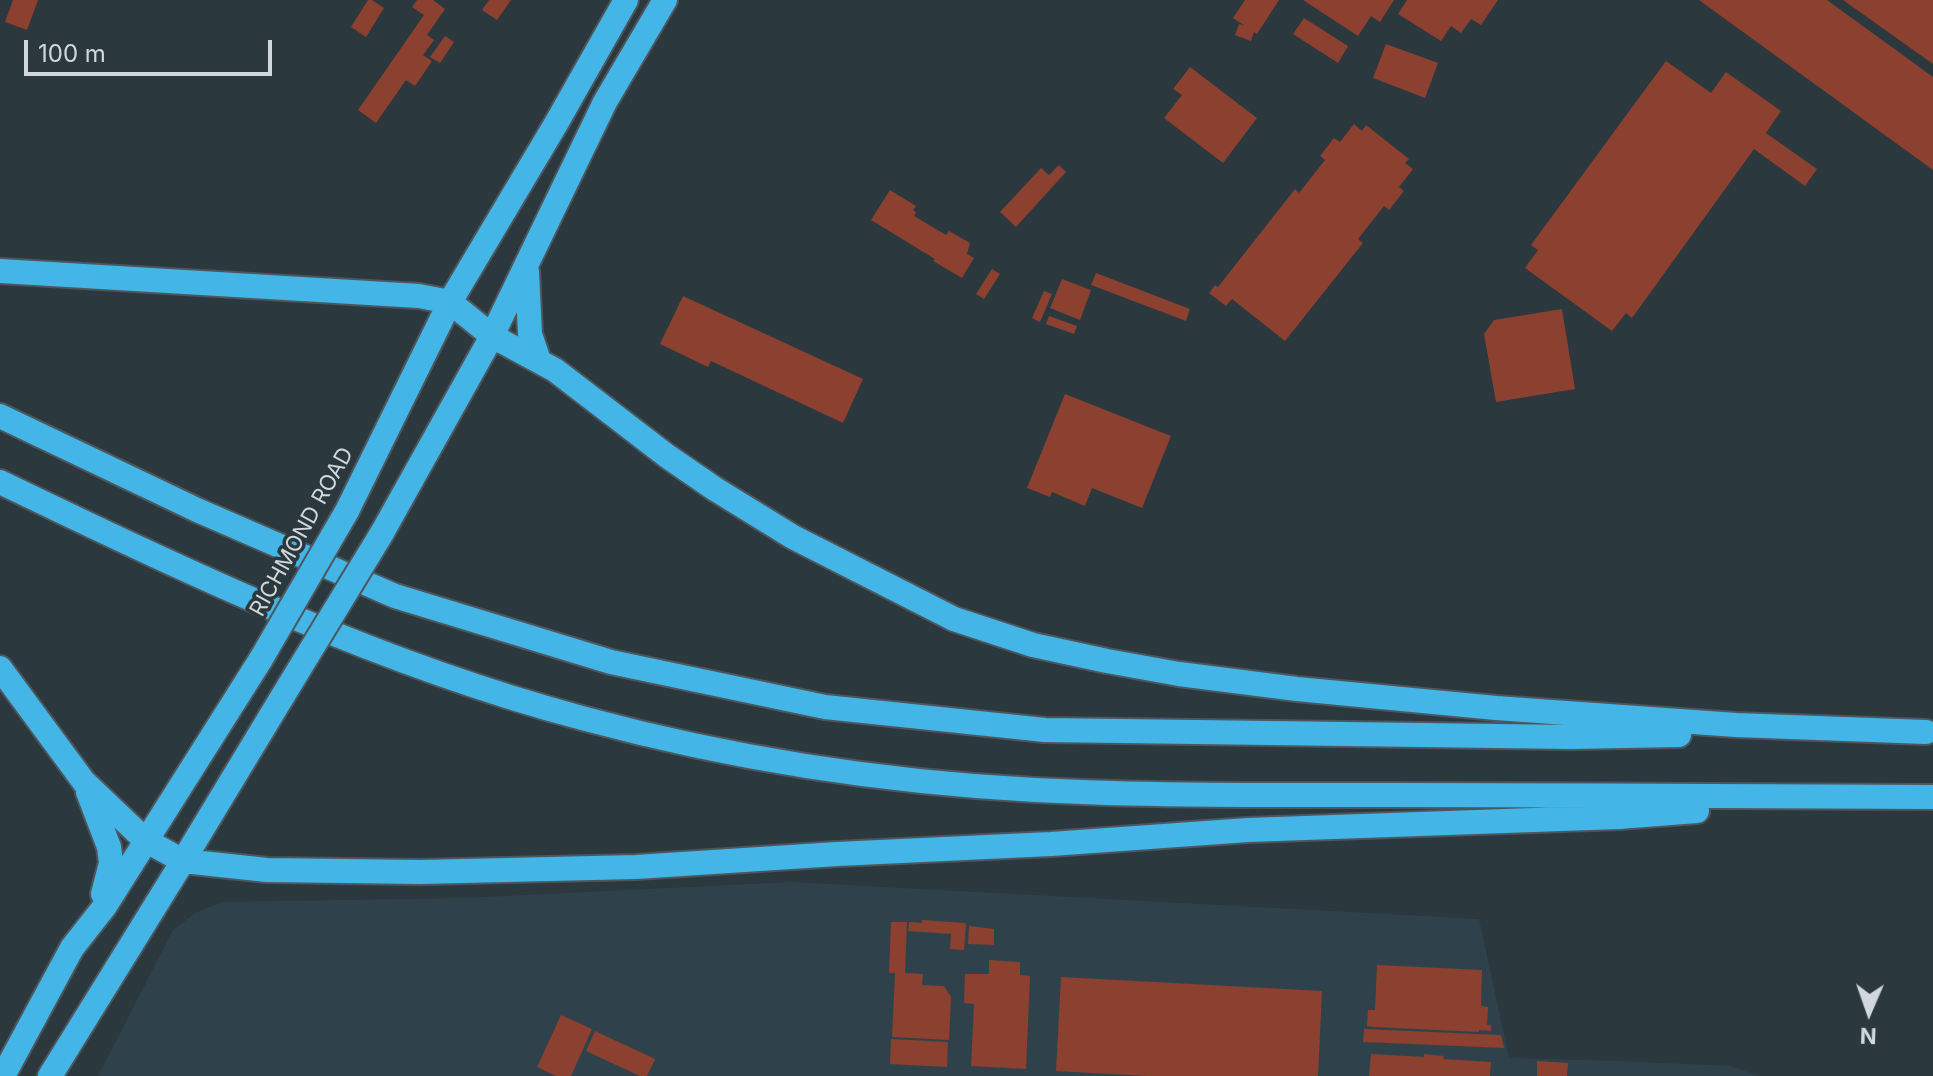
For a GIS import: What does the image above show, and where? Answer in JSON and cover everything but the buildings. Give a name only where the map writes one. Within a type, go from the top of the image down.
[{"type":"highway","name":"RICHMOND ROAD","points":[[3,1076],[72,948],[105,906],[261,659],[347,511],[450,302],[626,0]]},
{"type":"highway","points":[[50,1076],[382,533],[492,336],[605,102],[665,0]]},
{"type":"highway","points":[[527,266],[530,334],[539,361]]},
{"type":"highway","points":[[0,271],[419,296],[450,302],[492,336],[539,361],[715,489],[793,537],[954,619],[1033,645],[1179,674],[1496,708],[1736,725],[1929,732]]},
{"type":"highway","points":[[0,416],[197,510],[395,596],[611,662],[825,707],[1045,730],[1571,737],[1929,732]]},
{"type":"highway","points":[[0,482],[174,566],[351,642],[453,679],[581,718],[803,765],[915,780],[1163,795],[1933,797]]},
{"type":"highway","points":[[0,668],[84,782],[145,840],[183,861],[267,870],[420,872],[636,867],[1248,830],[1619,817],[1887,797]]},
{"type":"highway","points":[[72,948],[104,891],[111,863],[109,847],[84,782]]},
{"type":"shaded area","points":[[791,882],[1479,919],[1509,1058],[1731,1066],[1759,1076],[98,1076],[173,930],[197,912],[222,902],[465,898]]}]
